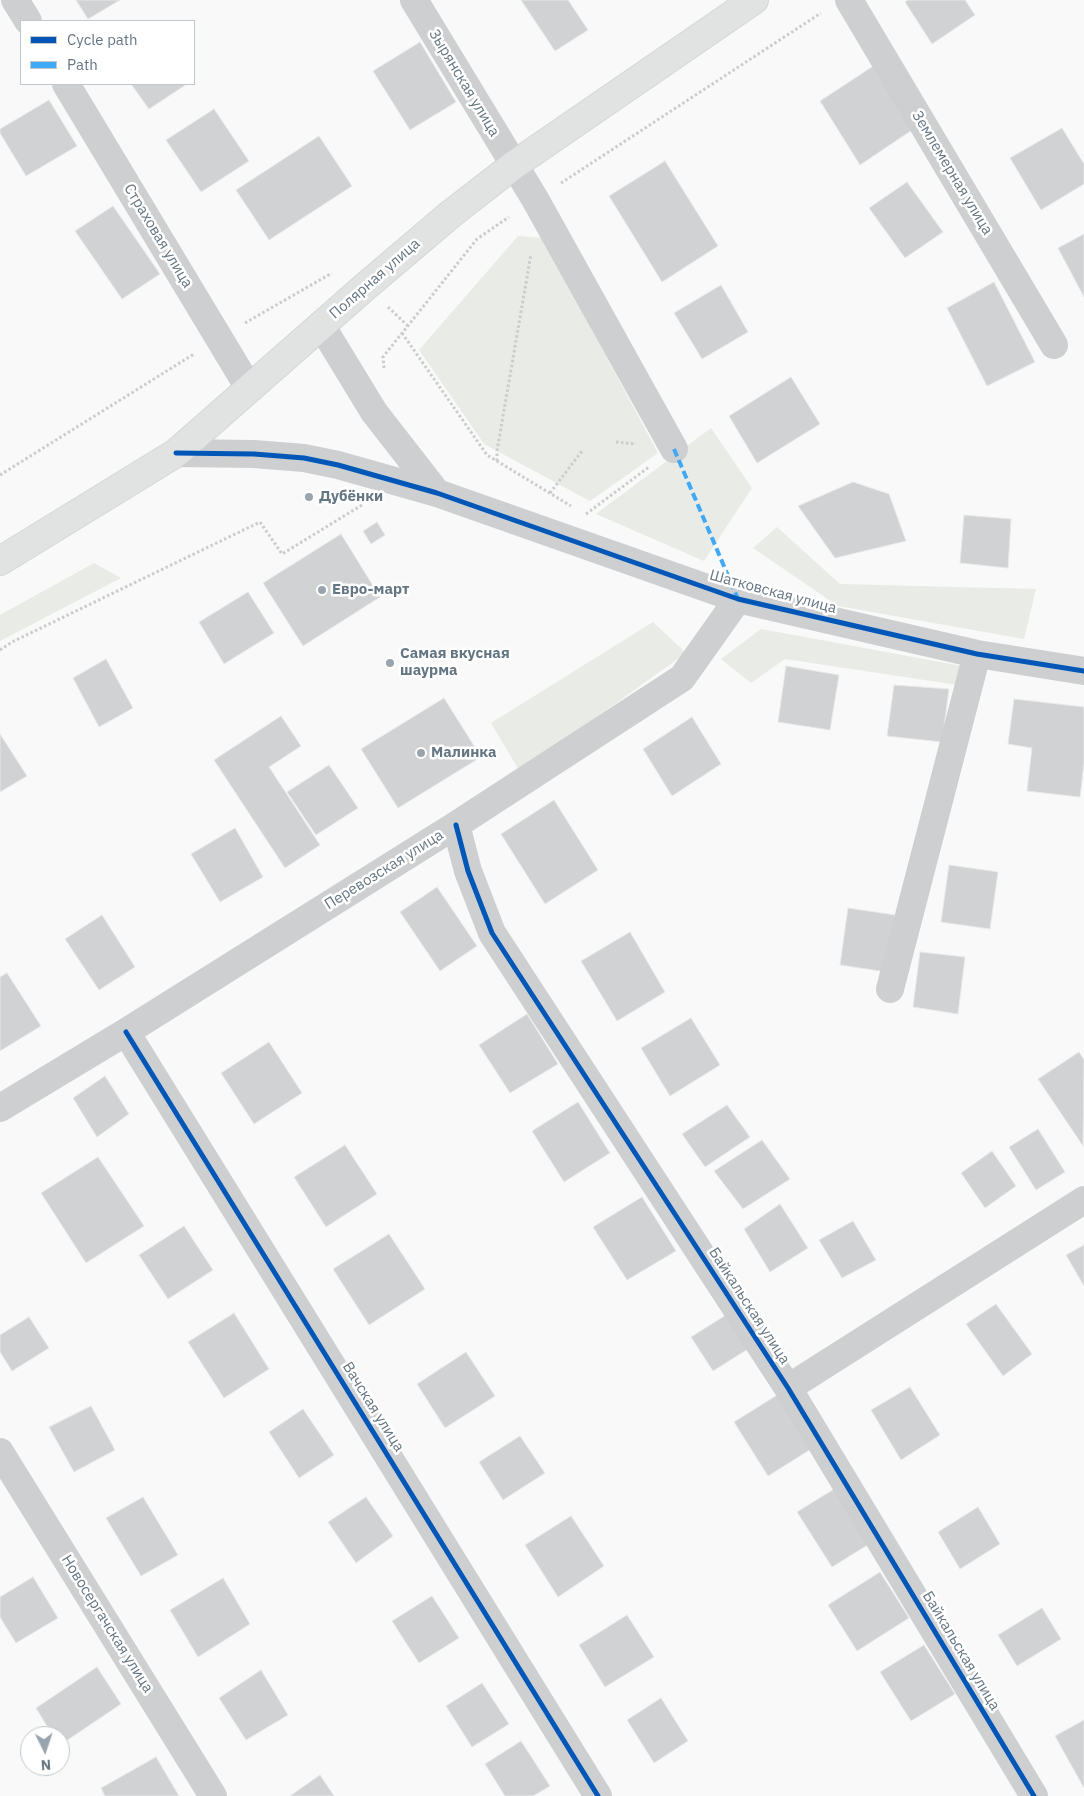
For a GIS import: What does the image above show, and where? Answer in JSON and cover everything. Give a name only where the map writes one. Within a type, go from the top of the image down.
[{"type":"main road","name":"Полярная улица","points":[[0,561],[176,454],[321,325],[452,213],[514,165],[754,0]]},
{"type":"street","points":[[15,0],[27,20]]},
{"type":"street","name":"Зырянская улица","points":[[414,0],[535,199],[674,449]]},
{"type":"street","name":"Землемерная улица","points":[[849,0],[1054,346]]},
{"type":"street","name":"Страховая улица","points":[[67,85],[249,388]]},
{"type":"street","points":[[321,325],[374,412],[437,493]]},
{"type":"street","name":"Шатковская улица","points":[[176,454],[254,454],[304,458],[377,475],[437,493],[738,599],[976,654],[1084,671]]},
{"type":"street","name":"Перевозская улица","points":[[0,1108],[126,1032],[456,825],[682,678],[738,599]]},
{"type":"street","points":[[890,989],[976,654]]},
{"type":"street","name":"Байкальская улица","points":[[456,825],[468,871],[492,933],[788,1388],[1034,1796]]},
{"type":"street","name":"Вачская улица","points":[[126,1032],[598,1796]]},
{"type":"street","points":[[788,1388],[1084,1200]]},
{"type":"street","name":"Новосергачская улица","points":[[0,1452],[213,1796]]},
{"type":"path","points":[[385,376],[383,358],[477,239],[535,199],[825,11]]},
{"type":"path","points":[[497,461],[497,451],[532,247]]},
{"type":"path","points":[[0,476],[220,338],[338,270]]},
{"type":"path","points":[[402,333],[487,455],[585,515],[602,552]]},
{"type":"path","points":[[585,515],[674,449]]},
{"type":"path","points":[[550,494],[582,451]]},
{"type":"path","points":[[0,650],[12,642],[260,522],[282,554],[362,505]]},
{"type":"shaded area","points":[[518,236],[543,238],[658,453],[590,501],[484,444],[419,350]]},
{"type":"shaded area","points":[[711,428],[752,488],[704,561],[596,514]]},
{"type":"shaded area","points":[[777,527],[840,584],[1036,589],[1024,639],[838,606],[753,548]]},
{"type":"shaded area","points":[[94,563],[121,578],[0,641],[0,615]]},
{"type":"shaded area","points":[[653,622],[686,653],[520,772],[491,723]]},
{"type":"shaded area","points":[[761,629],[962,666],[958,685],[785,659],[751,683],[721,659]]},
{"type":"building","points":[[76,0],[120,0],[88,19]]},
{"type":"building","points":[[521,0],[568,0],[588,30],[555,51]]},
{"type":"building","points":[[908,0],[965,0],[975,15],[932,44],[905,2]]},
{"type":"building","points":[[420,42],[456,102],[410,130],[373,71]]},
{"type":"building","points":[[875,65],[915,128],[860,165],[820,101]]},
{"type":"building","points":[[132,85],[185,85],[149,109]]},
{"type":"building","points":[[49,100],[77,146],[26,176],[0,133],[0,129]]},
{"type":"building","points":[[214,109],[249,161],[201,192],[166,140]]},
{"type":"building","points":[[1062,128],[1084,164],[1084,184],[1041,210],[1010,158]]},
{"type":"building","points":[[319,136],[352,186],[269,240],[236,190]]},
{"type":"building","points":[[665,161],[718,246],[662,282],[609,196]]},
{"type":"building","points":[[907,182],[943,232],[905,258],[869,208]]},
{"type":"building","points":[[113,206],[160,274],[122,299],[75,231]]},
{"type":"building","points":[[1084,234],[1084,297],[1058,248]]},
{"type":"building","points":[[994,282],[1035,362],[987,386],[947,308]]},
{"type":"building","points":[[721,285],[748,332],[702,359],[674,313]]},
{"type":"building","points":[[791,377],[820,424],[757,463],[729,416]]},
{"type":"building","points":[[853,482],[889,494],[906,541],[835,558],[798,506]]},
{"type":"building","points":[[964,515],[1011,519],[1008,568],[960,563]]},
{"type":"building","points":[[377,522],[385,535],[371,544],[363,531]]},
{"type":"building","name":"Евро-март","points":[[341,534],[380,597],[303,646],[263,583]]},
{"type":"building","points":[[248,592],[274,633],[224,664],[199,622]]},
{"type":"building","points":[[106,659],[133,708],[99,727],[73,678]]},
{"type":"building","points":[[786,666],[839,675],[830,730],[778,722]]},
{"type":"building","points":[[894,685],[949,689],[942,742],[887,736]]},
{"type":"building","name":"Малинка","points":[[444,698],[481,757],[398,808],[361,749]]},
{"type":"building","points":[[1014,699],[1084,707],[1084,763],[1080,797],[1027,791],[1032,748],[1008,744]]},
{"type":"building","points":[[281,716],[301,746],[269,767],[320,845],[285,868],[214,760]]},
{"type":"building","points":[[692,717],[721,764],[672,796],[643,749]]},
{"type":"building","points":[[0,734],[27,776],[0,792]]},
{"type":"building","points":[[329,765],[358,808],[316,835],[287,792]]},
{"type":"building","points":[[554,800],[598,870],[545,904],[501,834]]},
{"type":"building","points":[[235,828],[263,877],[220,902],[191,854]]},
{"type":"building","points":[[949,865],[998,872],[990,929],[941,922]]},
{"type":"building","points":[[437,887],[477,946],[440,971],[400,912]]},
{"type":"building","points":[[848,908],[895,915],[887,972],[840,965]]},
{"type":"building","points":[[102,915],[135,967],[99,990],[65,939]]},
{"type":"building","points":[[630,932],[665,992],[617,1021],[581,961]]},
{"type":"building","points":[[920,952],[965,957],[958,1014],[913,1007]]},
{"type":"building","points":[[7,973],[41,1026],[0,1051],[0,977]]},
{"type":"building","points":[[527,1014],[558,1064],[510,1093],[479,1045]]},
{"type":"building","points":[[691,1018],[720,1065],[670,1096],[641,1048]]},
{"type":"building","points":[[269,1042],[302,1093],[254,1124],[221,1073]]},
{"type":"building","points":[[1079,1052],[1084,1060],[1083,1146],[1038,1079]]},
{"type":"building","points":[[105,1076],[129,1114],[97,1137],[73,1098]]},
{"type":"building","points":[[578,1102],[610,1153],[564,1182],[532,1131]]},
{"type":"building","points":[[727,1105],[750,1137],[705,1167],[682,1134]]},
{"type":"building","points":[[1038,1129],[1065,1172],[1036,1190],[1009,1147]]},
{"type":"building","points":[[762,1140],[790,1179],[743,1209],[714,1171]]},
{"type":"building","points":[[345,1145],[377,1194],[326,1227],[294,1177]]},
{"type":"building","points":[[992,1151],[1016,1186],[985,1208],[961,1173]]},
{"type":"building","points":[[98,1157],[144,1226],[86,1263],[41,1193]]},
{"type":"building","points":[[642,1197],[676,1251],[627,1280],[593,1227]]},
{"type":"building","points":[[780,1204],[808,1248],[770,1272],[744,1229]]},
{"type":"building","points":[[853,1221],[876,1260],[842,1278],[819,1240]]},
{"type":"building","points":[[184,1226],[213,1270],[168,1299],[139,1255]]},
{"type":"building","points":[[389,1234],[425,1289],[369,1325],[333,1269]]},
{"type":"building","points":[[1084,1245],[1084,1286],[1066,1255]]},
{"type":"building","points":[[996,1304],[1032,1354],[1003,1376],[966,1324]]},
{"type":"building","points":[[234,1313],[269,1369],[224,1398],[188,1342]]},
{"type":"building","points":[[726,1315],[748,1349],[713,1371],[691,1337]]},
{"type":"building","points":[[29,1317],[49,1348],[12,1371],[0,1352],[0,1335]]},
{"type":"building","points":[[466,1352],[495,1396],[445,1428],[417,1384]]},
{"type":"building","points":[[910,1387],[940,1435],[901,1460],[871,1410]]},
{"type":"building","points":[[782,1392],[816,1446],[768,1476],[734,1422]]},
{"type":"building","points":[[91,1406],[115,1450],[74,1472],[49,1427]]},
{"type":"building","points":[[303,1409],[334,1455],[299,1478],[269,1432]]},
{"type":"building","points":[[520,1436],[545,1473],[503,1500],[479,1462]]},
{"type":"building","points":[[839,1486],[874,1541],[832,1567],[797,1512]]},
{"type":"building","points":[[143,1497],[178,1555],[141,1576],[106,1518]]},
{"type":"building","points":[[366,1497],[393,1536],[356,1563],[328,1522]]},
{"type":"building","points":[[978,1507],[1000,1544],[960,1569],[938,1532]]},
{"type":"building","points":[[571,1516],[604,1566],[558,1597],[525,1545]]},
{"type":"building","points":[[880,1572],[909,1618],[857,1651],[828,1605]]},
{"type":"building","points":[[33,1577],[58,1618],[16,1643],[0,1617],[0,1597]]},
{"type":"building","points":[[223,1578],[250,1624],[198,1657],[170,1610]]},
{"type":"building","points":[[432,1596],[459,1638],[419,1663],[392,1621]]},
{"type":"building","points":[[1042,1608],[1061,1639],[1017,1666],[998,1635]]},
{"type":"building","points":[[627,1615],[654,1657],[605,1687],[579,1645]]},
{"type":"building","points":[[924,1645],[955,1694],[911,1721],[880,1672]]},
{"type":"building","points":[[97,1667],[121,1704],[70,1738],[70,1726],[47,1726],[36,1708]]},
{"type":"building","points":[[261,1670],[288,1715],[246,1740],[219,1698]]},
{"type":"building","points":[[482,1683],[509,1724],[472,1747],[446,1706]]},
{"type":"building","points":[[661,1698],[688,1741],[654,1763],[627,1720]]},
{"type":"building","points":[[1084,1720],[1084,1788],[1055,1736]]},
{"type":"building","points":[[521,1741],[550,1786],[533,1796],[505,1796],[485,1764]]},
{"type":"building","points":[[156,1757],[179,1796],[105,1796],[101,1788]]},
{"type":"building","points":[[320,1775],[334,1796],[290,1796]]},
{"type":"marked path","points":[[674,449],[738,599]]},
{"type":"cycle path","points":[[176,453],[254,454],[304,458],[338,465],[437,493],[738,599],[977,654],[1084,671]]},
{"type":"cycle path","points":[[456,825],[468,871],[492,933],[788,1388],[1034,1796]]},
{"type":"cycle path","points":[[126,1032],[598,1796]]},
{"type":"place","name":"Дубёнки","points":[[309,497]]},
{"type":"place","name":"Евро-март","points":[[322,590]]},
{"type":"place","name":"Самая вкусная шаурма","points":[[390,663]]},
{"type":"place","name":"Малинка","points":[[421,753]]}]
